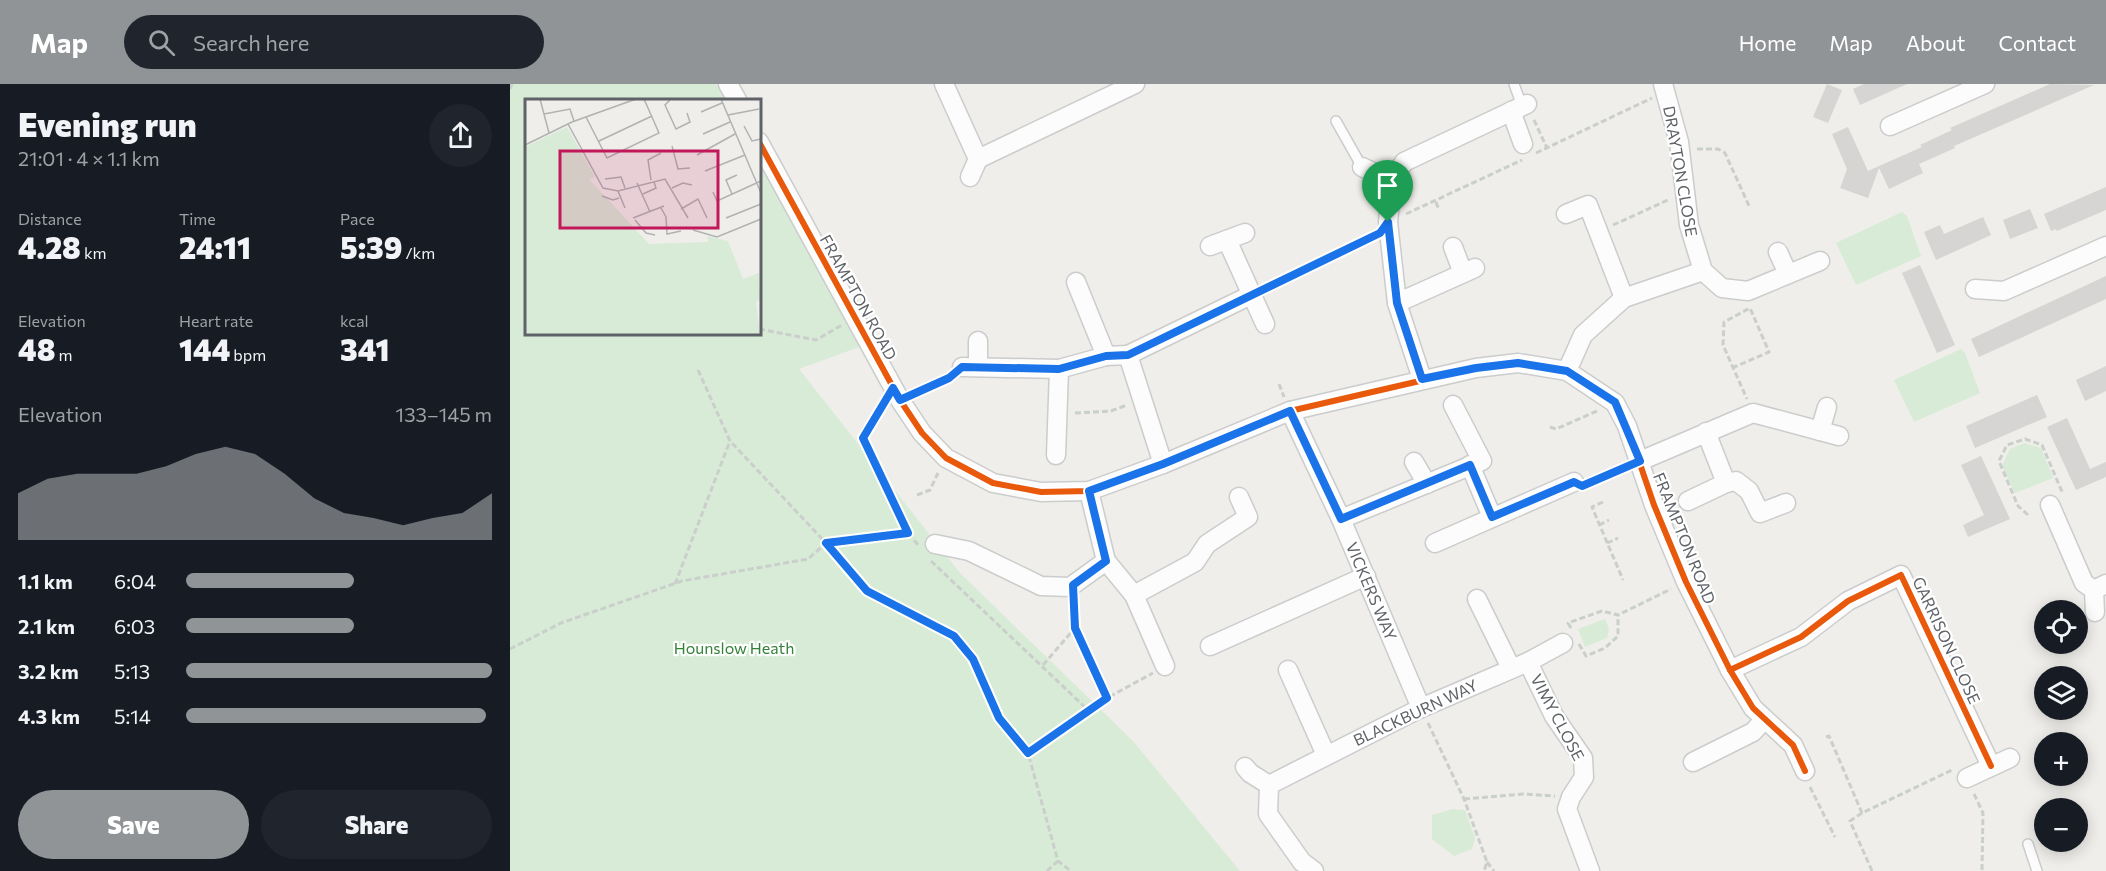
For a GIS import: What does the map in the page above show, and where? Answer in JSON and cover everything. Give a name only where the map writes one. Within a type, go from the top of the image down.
[{"type":"street","points":[[728,84],[736,99]]},
{"type":"street","points":[[944,84],[978,159]]},
{"type":"street","points":[[970,177],[978,159],[1135,84]]},
{"type":"street","name":"DRAYTON CLOSE","points":[[1663,84],[1680,149],[1689,225],[1702,271]]},
{"type":"street","points":[[1890,126],[1986,84]]},
{"type":"street","points":[[1422,379],[1397,303],[1388,222],[1392,181],[1404,162],[1520,107],[1523,144]]},
{"type":"street","name":"FRAMPTON ROAD","points":[[760,144],[897,394],[922,433],[946,458],[993,483],[1041,492],[1089,491],[1163,464],[1290,411],[1476,368],[1518,363],[1567,371],[1615,402],[1686,582],[1730,670],[1758,714],[1793,745],[1805,771]]},
{"type":"street","points":[[1362,167],[1392,181]]},
{"type":"street","points":[[1566,214],[1596,201],[1599,231],[1624,298]]},
{"type":"street","points":[[1227,240],[1265,324]]},
{"type":"street","points":[[1975,289],[2004,291],[2106,246]]},
{"type":"street","points":[[1397,303],[1469,270],[1453,247]]},
{"type":"street","points":[[1778,252],[1788,274]]},
{"type":"street","points":[[1567,371],[1583,335],[1624,298],[1702,271],[1722,288],[1748,291],[1820,261]]},
{"type":"street","points":[[1076,282],[1106,356]]},
{"type":"street","points":[[978,341],[970,367],[1059,369],[1106,356],[1128,355],[1251,295]]},
{"type":"street","points":[[1128,355],[1163,464]]},
{"type":"street","points":[[1056,455],[1059,369]]},
{"type":"street","points":[[1341,519],[1482,461],[1453,405]]},
{"type":"street","points":[[1820,431],[1827,407]]},
{"type":"street","name":"VICKERS WAY","points":[[1290,411],[1341,519],[1421,708]]},
{"type":"street","points":[[1640,461],[1753,413],[1839,436]]},
{"type":"street","points":[[1706,432],[1726,483]]},
{"type":"street","points":[[1414,462],[1427,484]]},
{"type":"street","points":[[1470,465],[1492,517]]},
{"type":"street","points":[[1688,501],[1726,483],[1736,481],[1749,490],[1760,513],[1786,503]]},
{"type":"street","points":[[1435,543],[1574,482]]},
{"type":"street","points":[[1089,491],[1106,561],[1134,595],[1165,666]]},
{"type":"street","points":[[1134,595],[1194,562],[1207,544],[1248,517],[1239,497]]},
{"type":"street","points":[[2057,502],[2084,583],[2100,587],[2095,612]]},
{"type":"street","points":[[927,549],[969,551],[1041,586],[1070,587],[1106,561]]},
{"type":"street","name":"GARRISON CLOSE","points":[[1730,670],[1801,638],[1848,601],[1901,575],[1991,766]]},
{"type":"street","points":[[1210,646],[1366,576]]},
{"type":"street","name":"VIMY CLOSE","points":[[1477,599],[1583,758],[1584,777],[1571,796],[1567,809],[1590,871]]},
{"type":"street","name":"BLACKBURN WAY","points":[[1269,785],[1421,708],[1520,665],[1570,637]]},
{"type":"street","points":[[1288,670],[1326,755]]},
{"type":"street","points":[[1693,762],[1753,732],[1758,714]]},
{"type":"street","points":[[1967,778],[2010,758]]},
{"type":"street","points":[[1245,767],[1269,785],[1268,814],[1302,862],[1314,871]]},
{"type":"lane","points":[[1514,84],[1520,107]]},
{"type":"lane","points":[[1336,122],[1362,167]]},
{"type":"lane","points":[[2028,844],[2037,871]]},
{"type":"path","points":[[510,89],[512,84]]},
{"type":"path","points":[[1680,149],[1718,149],[1725,153],[1750,208]]},
{"type":"path","points":[[1599,231],[1685,192]]},
{"type":"path","points":[[1436,201],[1439,210]]},
{"type":"path","points":[[1251,295],[1380,233],[1388,222]]},
{"type":"path","points":[[1732,368],[1769,352],[1750,308],[1724,322],[1723,345],[1732,368],[1753,413]]},
{"type":"path","points":[[760,329],[816,340],[854,317]]},
{"type":"path","points":[[970,367],[949,378],[897,394],[863,438],[908,533],[927,549],[940,572],[1089,711]]},
{"type":"path","points":[[698,370],[730,441],[826,543],[867,591],[954,636],[973,659],[999,718],[1028,753],[1058,861],[1071,871]]},
{"type":"path","points":[[1058,412],[1111,411],[1142,398]]},
{"type":"path","points":[[1550,428],[1556,429],[1615,402]]},
{"type":"path","points":[[2028,515],[2018,506],[1999,461],[2007,446],[2025,439],[2042,446],[2057,502]]},
{"type":"path","points":[[675,584],[730,441]]},
{"type":"path","points":[[917,495],[930,490],[946,458]]},
{"type":"path","points":[[1574,482],[1582,486],[1640,461]]},
{"type":"path","points":[[1603,502],[1592,507],[1623,580]]},
{"type":"path","points":[[1599,525],[1609,520]]},
{"type":"path","points":[[510,649],[561,623],[675,584],[808,559],[826,543],[908,533]]},
{"type":"path","points":[[1607,543],[1618,538]]},
{"type":"path","points":[[1618,615],[1618,636],[1605,648],[1586,656],[1570,637],[1568,623],[1602,611],[1618,615],[1686,582]]},
{"type":"path","points":[[1073,585],[1075,628],[1107,698]]},
{"type":"path","points":[[1043,665],[1075,628]]},
{"type":"path","points":[[1028,753],[1107,698],[1165,666]]},
{"type":"path","points":[[1421,708],[1464,799],[1487,862],[1494,871]]},
{"type":"path","points":[[1826,737],[1829,736],[1862,813]]},
{"type":"path","points":[[1872,871],[1850,821],[1961,765],[1983,813],[1982,871]]},
{"type":"path","points":[[1805,771],[1806,778],[1834,837]]},
{"type":"path","points":[[1464,799],[1523,794],[1571,796]]},
{"type":"path","points":[[1047,871],[1058,861]]},
{"type":"path","points":[[1484,871],[1487,862]]},
{"type":"green space","name":"Hounslow Heath","points":[[510,84],[716,84],[724,99],[525,99],[525,334],[760,334],[760,163],[862,346],[799,369],[960,573],[1133,741],[1240,871],[510,871]]},
{"type":"green space","points":[[1902,212],[1907,216],[1921,256],[1856,285],[1836,243]]},
{"type":"green space","points":[[1961,349],[1965,353],[1980,393],[1914,422],[1894,380]]},
{"type":"green space","points":[[2024,443],[2041,448],[2053,478],[2015,493],[2002,466],[2010,449]]},
{"type":"green space","points":[[1605,619],[1609,629],[1607,638],[1585,647],[1578,629]]},
{"type":"green space","points":[[1453,809],[1465,810],[1475,838],[1472,849],[1454,856],[1432,839],[1432,815]]},
{"type":"building","points":[[1827,84],[1842,90],[1828,123],[1813,117]]},
{"type":"building","points":[[1864,84],[1907,84],[1860,105],[1853,89]]},
{"type":"building","points":[[2050,84],[2094,85],[1954,146],[1955,148],[1919,164],[1923,173],[1889,189],[1879,168],[1868,198],[1840,188],[1847,169],[1832,134],[1848,127],[1868,171],[1922,147],[1920,145],[1952,130],[1950,128]]},
{"type":"building","points":[[2106,187],[2106,210],[2057,231],[2056,229],[2051,231],[2044,214]]},
{"type":"building","points":[[2030,209],[2038,228],[2010,239],[2003,220]]},
{"type":"building","points":[[1983,217],[1991,235],[1936,260],[1924,232],[1940,225],[1944,234]]},
{"type":"building","points":[[1920,265],[1955,345],[1937,353],[1902,273]]},
{"type":"building","points":[[2106,276],[2106,299],[1979,357],[1971,339]]},
{"type":"building","points":[[2106,366],[2106,391],[2085,401],[2076,380]]},
{"type":"building","points":[[2037,395],[2047,417],[1975,448],[1966,426]]},
{"type":"building","points":[[2067,418],[2090,469],[2106,462],[2106,477],[2076,490],[2047,427]]},
{"type":"building","points":[[1981,456],[2010,519],[1968,537],[1963,525],[1984,515],[1961,465]]},
{"type":"cycle path","points":[[760,144],[900,400],[922,433],[946,458],[993,483],[1041,492],[1089,491],[1163,464],[1290,411],[1476,368],[1518,363],[1567,371],[1615,403],[1627,426],[1654,505],[1686,582],[1730,670],[1753,708],[1793,745],[1805,771]]},
{"type":"cycle path","points":[[1730,670],[1801,637],[1848,601],[1901,575],[1991,766]]},
{"type":"route","points":[[1388,222],[1397,303],[1422,379],[1476,368],[1518,363],[1567,371],[1615,402],[1640,461],[1582,486],[1574,482],[1492,517],[1470,465],[1341,519],[1290,411],[1163,464],[1089,491],[1106,561],[1073,585],[1075,628],[1107,698],[1028,753],[999,718],[973,659],[954,636],[867,591],[826,543],[908,533],[863,438],[893,388],[900,400],[949,378],[962,367],[1059,369],[1106,356],[1128,355],[1380,233],[1388,222]]}]
